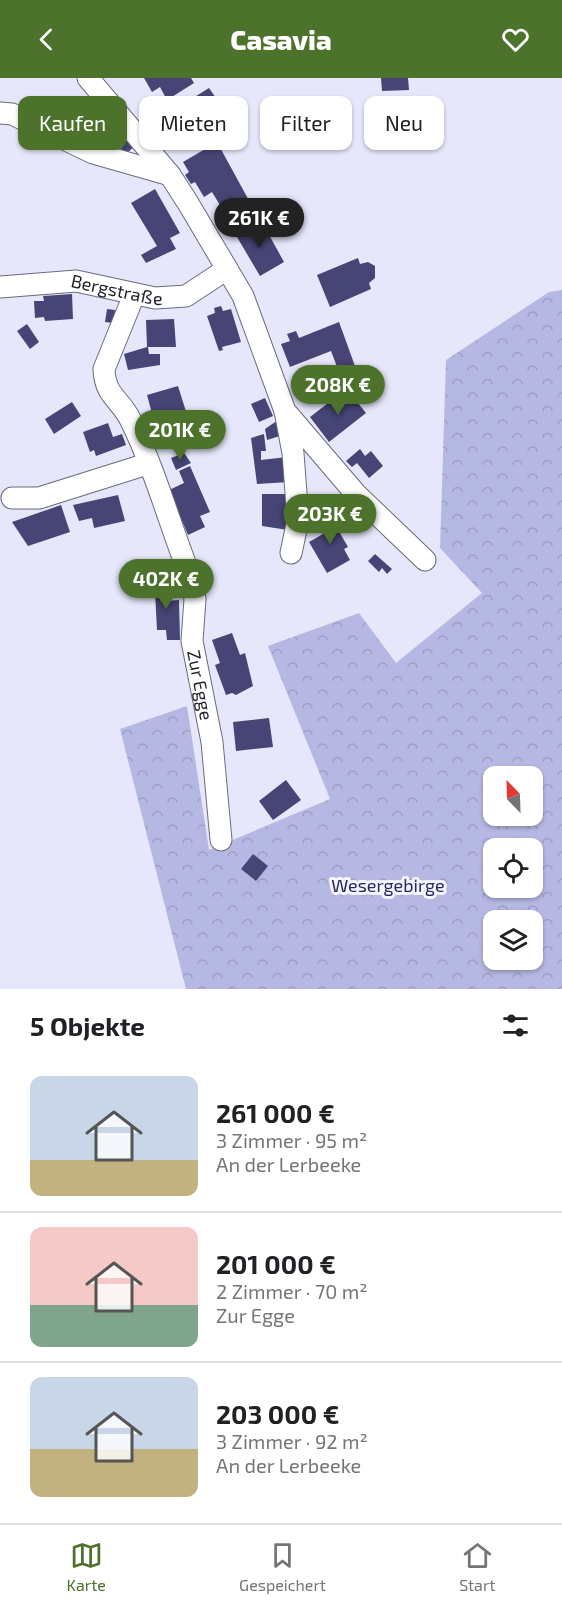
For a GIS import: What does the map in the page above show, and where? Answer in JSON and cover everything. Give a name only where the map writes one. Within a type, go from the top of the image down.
[{"type":"street","points":[[88,78],[170,175],[243,296],[285,411],[293,453],[298,520],[291,552]]},
{"type":"street","points":[[0,113],[12,114],[93,153],[170,175]]},
{"type":"street","name":"Bergstraße","points":[[0,287],[76,281],[155,298],[186,296],[227,269]]},
{"type":"street","name":"Zur Egge","points":[[134,295],[104,369],[105,382],[109,393],[130,418],[190,576],[195,599],[192,641],[212,742],[221,840]]},
{"type":"street","points":[[285,411],[356,494],[425,560]]},
{"type":"street","points":[[12,498],[39,498],[147,464]]},
{"type":"green space","name":"Wesergebirge","points":[[562,290],[562,989],[186,989],[120,729],[187,706],[209,850],[330,799],[268,646],[359,613],[396,663],[482,593],[440,548],[446,360],[549,292]]},
{"type":"building","points":[[144,78],[191,78],[194,83],[173,96],[165,96],[160,87],[152,92]]},
{"type":"building","points":[[381,78],[408,78],[409,90],[382,91]]},
{"type":"building","points":[[209,88],[215,96],[196,96]]},
{"type":"building","points":[[127,133],[137,144],[126,154],[122,150],[127,150]]},
{"type":"building","points":[[203,150],[221,150],[252,206],[229,220],[212,192],[204,197],[195,182],[191,184],[185,175],[189,172],[183,162]]},
{"type":"building","points":[[155,189],[180,233],[170,238],[176,249],[146,263],[141,255],[157,246],[131,203]]},
{"type":"building","points":[[251,222],[260,238],[268,233],[284,262],[260,276],[234,232]]},
{"type":"building","points":[[358,258],[360,264],[368,262],[375,266],[375,278],[369,283],[371,289],[330,307],[317,275]]},
{"type":"building","points":[[72,294],[73,319],[45,321],[44,317],[35,318],[34,301],[44,301],[43,296]]},
{"type":"building","points":[[221,306],[223,311],[231,309],[241,342],[222,347],[223,350],[219,351],[207,316],[215,313],[214,308]]},
{"type":"building","points":[[107,309],[115,310],[113,323],[105,322]]},
{"type":"building","points":[[174,319],[176,347],[148,347],[149,354],[160,354],[160,365],[128,370],[124,354],[147,347],[146,320]]},
{"type":"building","points":[[339,322],[355,366],[339,372],[331,351],[290,367],[281,344],[290,341],[287,334],[296,331],[299,338]]},
{"type":"building","points":[[27,324],[39,342],[30,349],[17,331]]},
{"type":"building","points":[[178,386],[189,421],[157,432],[147,395]]},
{"type":"building","points":[[350,393],[366,413],[329,442],[310,417],[336,397],[340,401]]},
{"type":"building","points":[[265,398],[273,416],[259,422],[251,404]]},
{"type":"building","points":[[72,402],[81,416],[54,434],[45,419]]},
{"type":"building","points":[[278,420],[283,435],[267,440],[265,429]]},
{"type":"building","points":[[108,423],[113,437],[122,434],[126,445],[96,456],[94,450],[90,452],[83,432]]},
{"type":"building","points":[[264,434],[266,451],[261,451],[261,460],[287,457],[289,482],[257,484],[251,438]]},
{"type":"building","points":[[360,449],[365,456],[371,451],[383,466],[369,478],[357,463],[352,467],[346,461]]},
{"type":"building","points":[[184,453],[191,463],[176,470],[171,458]]},
{"type":"building","points":[[190,466],[210,512],[200,516],[205,527],[188,535],[169,490],[184,483],[179,471]]},
{"type":"building","points":[[262,494],[289,494],[288,530],[262,526]]},
{"type":"building","points":[[118,495],[125,521],[94,528],[92,518],[79,521],[73,505]]},
{"type":"building","points":[[61,505],[70,532],[28,546],[12,522]]},
{"type":"building","points":[[329,514],[348,547],[344,549],[350,560],[327,573],[309,542],[323,534],[316,522]]},
{"type":"building","points":[[375,554],[392,569],[387,574],[382,568],[379,572],[368,561]]},
{"type":"building","points":[[154,573],[164,573],[166,601],[179,600],[180,640],[167,640],[166,630],[157,630]]},
{"type":"building","points":[[232,633],[240,655],[245,653],[253,686],[236,695],[232,693],[226,695],[215,665],[220,663],[212,640]]},
{"type":"building","points":[[269,718],[273,747],[236,751],[233,722]]},
{"type":"building","points":[[286,780],[301,800],[273,820],[259,801]]},
{"type":"building","points":[[253,854],[268,866],[256,881],[241,869]]}]
